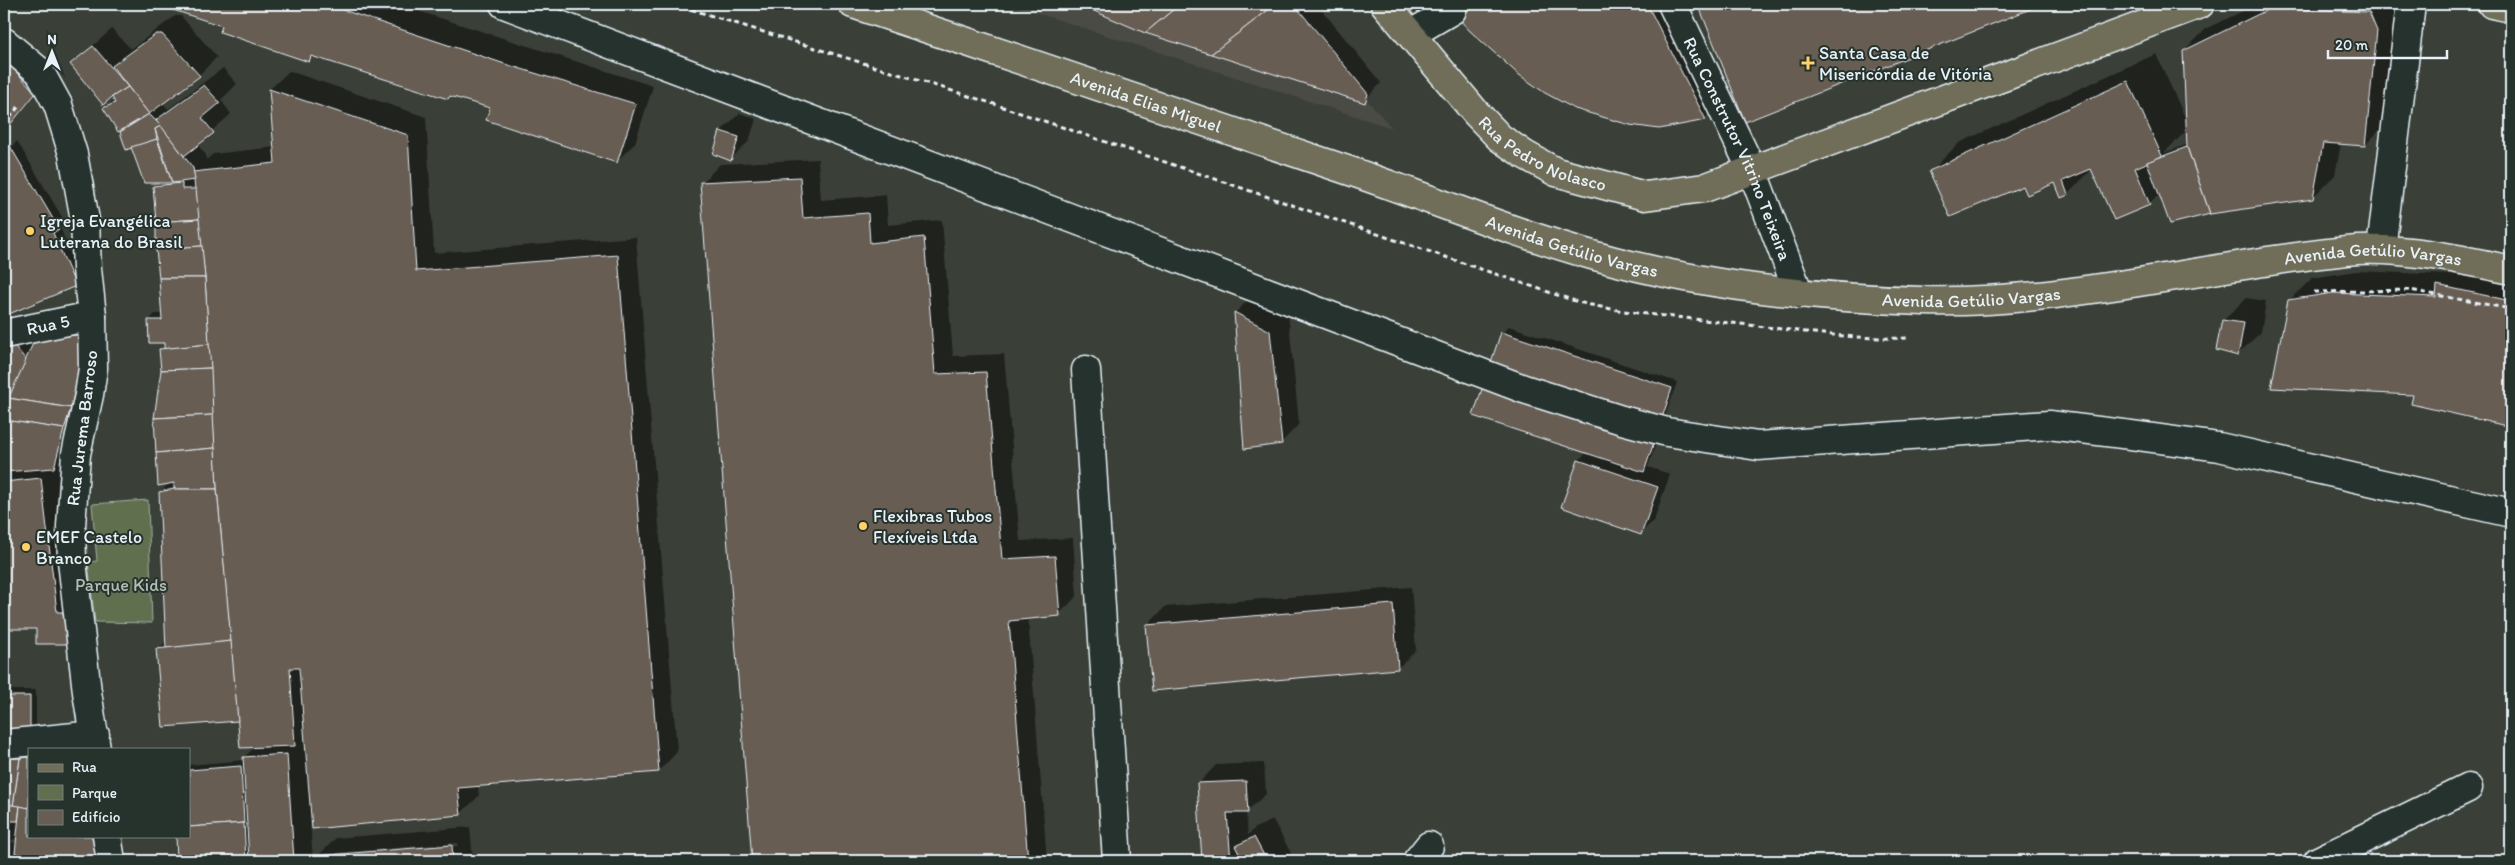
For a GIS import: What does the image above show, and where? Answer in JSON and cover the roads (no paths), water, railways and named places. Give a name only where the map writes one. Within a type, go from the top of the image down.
[{"type":"main road","name":"Avenida Elias Miguel","points":[[853,4],[1438,201]]},
{"type":"main road","name":"Rua Pedro Nolasco","points":[[1385,4],[1500,138],[1556,172],[1645,196],[1704,188],[2200,4]]},
{"type":"main road","points":[[2492,4],[2511,8]]},
{"type":"main road","name":"Avenida Getúlio Vargas","points":[[1438,201],[1592,255],[1650,269],[1799,294],[1858,298],[1976,302],[2045,294],[2335,252],[2381,249],[2433,253],[2511,270]]},
{"type":"street","points":[[504,4],[1524,389],[1667,432],[1758,446],[2049,425],[2219,447],[2511,513]]},
{"type":"street","name":"Rua Construtor Vitrino Teixeira","points":[[1672,4],[1694,73],[1752,170],[1799,294]]},
{"type":"street","points":[[2381,249],[2411,4]]},
{"type":"street","points":[[1411,34],[1452,10]]},
{"type":"street","name":"Rua Jurema Barroso","points":[[4,42],[40,72],[58,105],[67,128],[86,220],[93,368],[76,454],[71,526],[72,561],[86,683],[96,742]]},
{"type":"street","name":"Rua 5","points":[[4,334],[92,316]]},
{"type":"street","points":[[1086,370],[1117,861]]},
{"type":"street","points":[[4,744],[96,742]]},
{"type":"street","points":[[2318,861],[2468,788]]},
{"type":"street","points":[[107,838],[111,861]]},
{"type":"place","name":"Santa Casa de Misericórdia de Vitória","points":[[1808,63]]},
{"type":"place","name":"Igreja Evangélica Luterana do Brasil","points":[[30,231]]},
{"type":"place","name":"Flexibras Tubos Flexíveis Ltda","points":[[863,526]]},
{"type":"place","name":"EMEF Castelo Branco","points":[[26,547]]},
{"type":"park label","name":"Parque Kids","points":[[121,585]]}]
